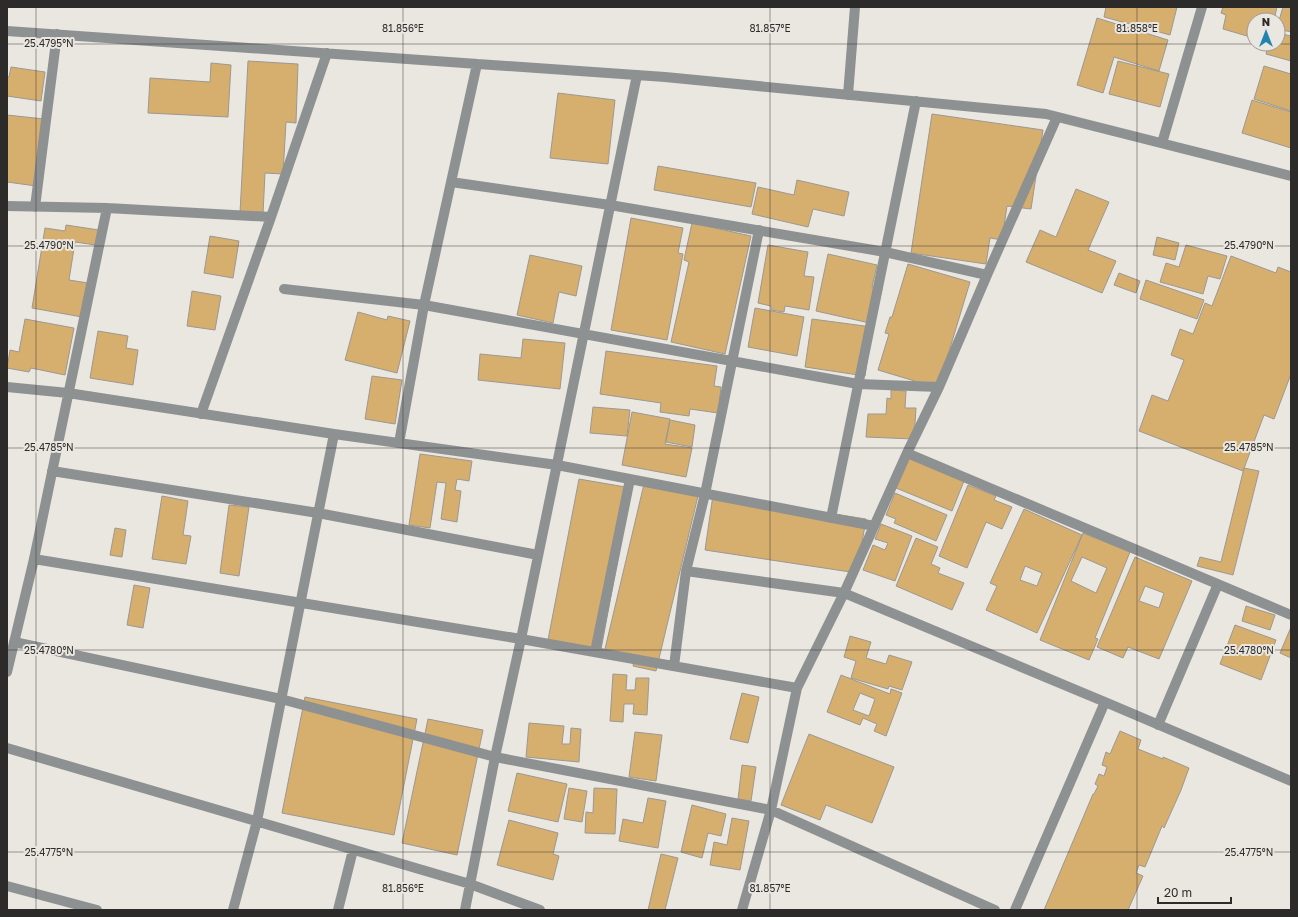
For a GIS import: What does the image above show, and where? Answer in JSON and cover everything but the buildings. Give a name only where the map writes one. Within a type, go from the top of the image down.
[{"type":"street","points":[[848,94],[855,7]]},
{"type":"street","points":[[1162,143],[1202,7]]},
{"type":"street","points":[[7,31],[637,75],[1046,114],[1291,176]]},
{"type":"street","points":[[35,207],[57,34]]},
{"type":"street","points":[[201,414],[327,53]]},
{"type":"street","points":[[399,443],[424,305],[477,64]]},
{"type":"street","points":[[465,910],[494,756],[521,639],[637,75]]},
{"type":"street","points":[[831,518],[916,101]]},
{"type":"street","points":[[742,910],[771,810],[797,688],[844,593],[907,453],[939,387],[1057,117]]},
{"type":"street","points":[[451,182],[610,205],[886,252],[987,275]]},
{"type":"street","points":[[7,206],[107,208],[271,217]]},
{"type":"street","points":[[7,672],[34,559],[107,208]]},
{"type":"street","points":[[674,666],[686,571],[705,494],[759,230]]},
{"type":"street","points":[[284,289],[424,305],[858,384],[939,387]]},
{"type":"street","points":[[7,387],[68,393],[334,434],[557,464],[874,526]]},
{"type":"street","points":[[233,910],[257,821],[334,434]]},
{"type":"street","points":[[907,453],[1291,615]]},
{"type":"street","points":[[52,471],[318,513],[538,555]]},
{"type":"street","points":[[595,652],[630,479]]},
{"type":"street","points":[[34,559],[521,639],[797,688]]},
{"type":"street","points":[[686,571],[844,593],[1291,781]]},
{"type":"street","points":[[1158,725],[1218,584]]},
{"type":"street","points":[[14,642],[281,699],[494,756],[771,810],[990,909]]},
{"type":"street","points":[[1015,910],[1105,702]]},
{"type":"street","points":[[7,748],[470,884],[540,910]]},
{"type":"street","points":[[338,910],[353,850]]},
{"type":"street","points":[[7,886],[97,910]]}]
